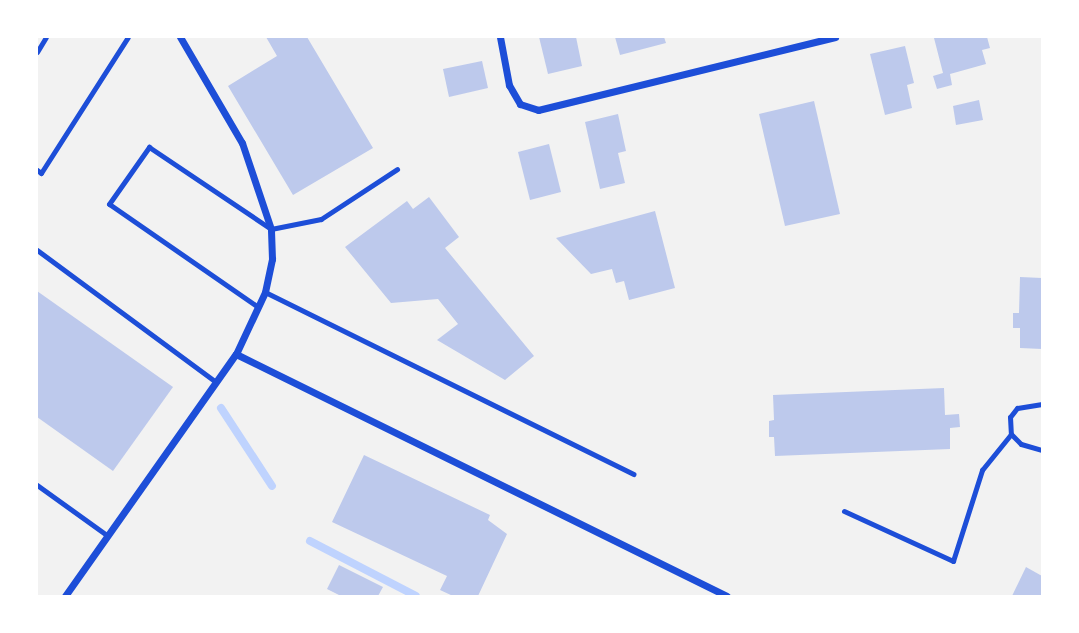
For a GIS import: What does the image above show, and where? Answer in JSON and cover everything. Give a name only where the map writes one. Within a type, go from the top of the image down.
[{"type":"street","points":[[65,596],[236,354],[265,292],[272,259],[271,229],[242,142],[180,37]]},
{"type":"street","points":[[500,37],[509,85],[520,104],[538,110],[835,37]]},
{"type":"street","points":[[236,354],[727,596]]},
{"type":"lane","points":[[37,52],[46,37]]},
{"type":"lane","points":[[37,170],[41,173],[128,37]]},
{"type":"lane","points":[[258,307],[109,204],[149,147],[271,229],[321,219],[397,169]]},
{"type":"lane","points":[[37,250],[215,381]]},
{"type":"lane","points":[[265,292],[634,474]]},
{"type":"lane","points":[[844,511],[953,561],[982,470],[1011,435],[1010,417],[1017,408],[1042,404]]},
{"type":"lane","points":[[1011,435],[1021,444],[1042,450]]},
{"type":"lane","points":[[37,485],[108,536]]},
{"type":"building","points":[[266,37],[307,37],[373,148],[293,195],[228,86],[277,56]]},
{"type":"building","points":[[539,37],[576,37],[582,66],[548,74]]},
{"type":"building","points":[[615,37],[664,37],[666,43],[620,55]]},
{"type":"building","points":[[987,37],[990,48],[982,50],[986,64],[950,74],[952,85],[937,89],[933,76],[943,73],[934,38]]},
{"type":"building","points":[[905,46],[914,83],[907,85],[912,108],[885,115],[870,54]]},
{"type":"building","points":[[482,61],[488,88],[449,97],[443,69]]},
{"type":"building","points":[[979,100],[983,120],[956,125],[953,106]]},
{"type":"building","points":[[814,101],[840,214],[785,226],[759,114]]},
{"type":"building","points":[[618,114],[626,151],[618,153],[625,183],[600,189],[585,122]]},
{"type":"building","points":[[549,144],[561,192],[530,200],[518,152]]},
{"type":"building","points":[[429,197],[459,237],[445,248],[534,356],[505,380],[437,340],[458,324],[438,299],[391,303],[345,247],[407,201],[413,209]]},
{"type":"building","points":[[655,211],[675,288],[629,300],[624,281],[616,283],[612,269],[591,274],[556,238]]},
{"type":"building","points":[[1020,277],[1042,278],[1042,349],[1020,348],[1020,328],[1013,328],[1013,313],[1019,313]]},
{"type":"building","points":[[37,291],[173,387],[113,471],[37,417]]},
{"type":"building","points":[[944,388],[945,415],[959,414],[960,427],[950,428],[950,449],[775,456],[774,437],[769,437],[769,421],[774,420],[773,395]]},
{"type":"building","points":[[364,455],[490,515],[488,520],[507,534],[478,596],[453,596],[440,590],[447,576],[332,522]]},
{"type":"building","points":[[339,565],[383,587],[378,596],[341,596],[327,589]]},
{"type":"building","points":[[1026,567],[1042,576],[1042,596],[1012,596]]},
{"type":"waterway","points":[[221,408],[272,486]]},
{"type":"waterway","points":[[310,541],[416,596]]}]
